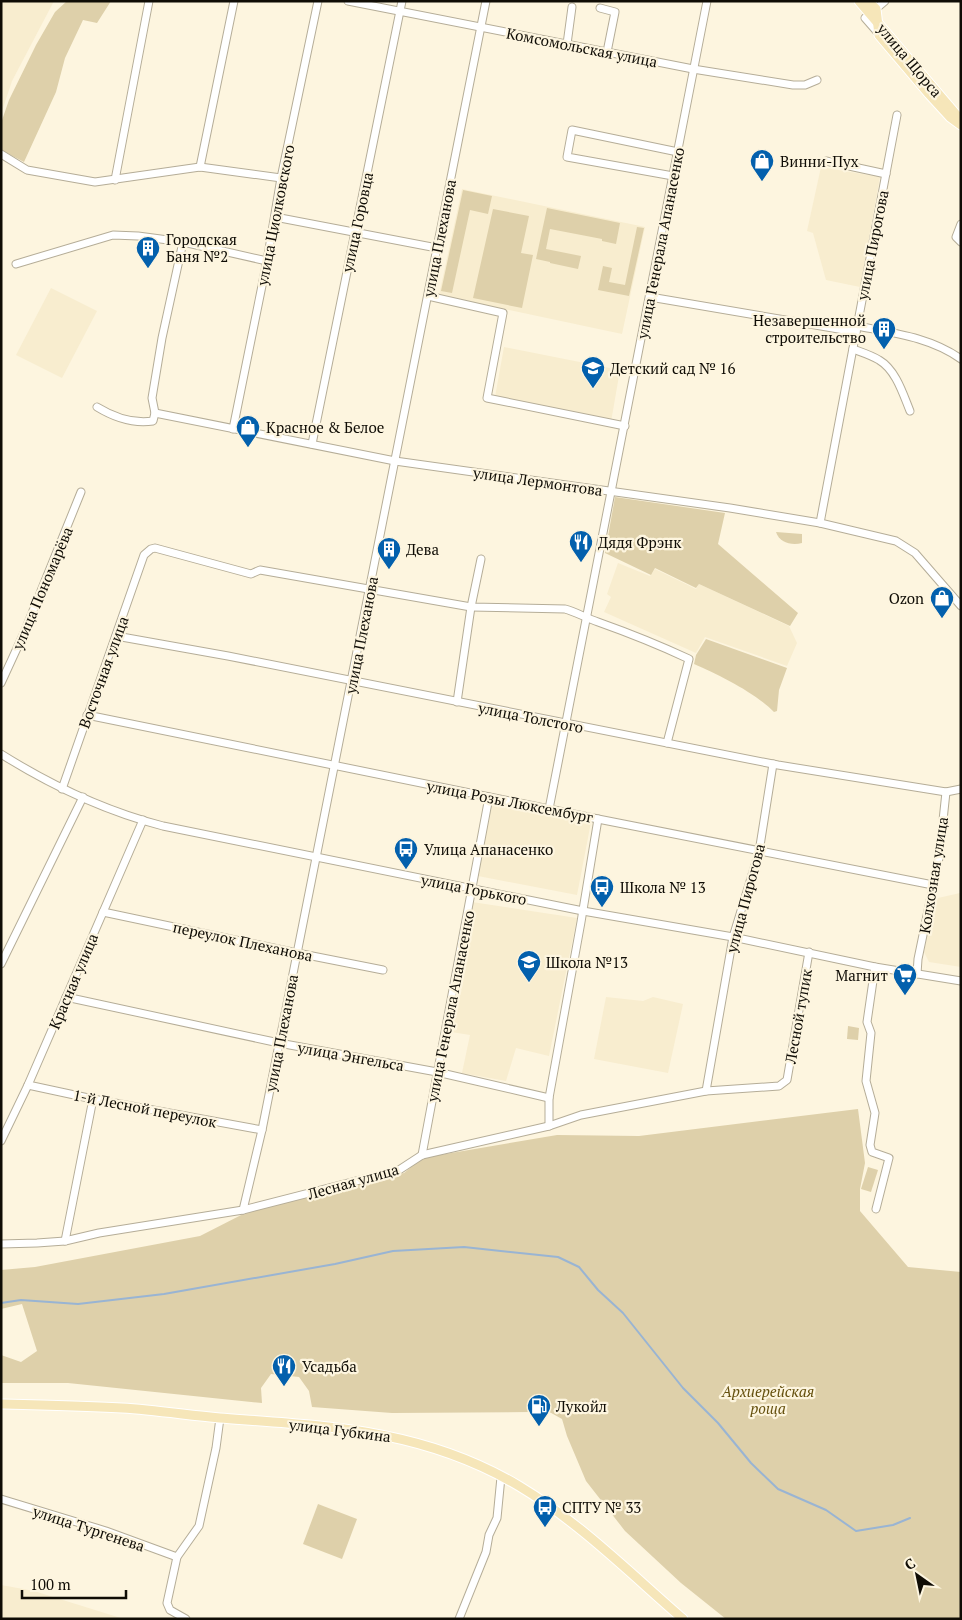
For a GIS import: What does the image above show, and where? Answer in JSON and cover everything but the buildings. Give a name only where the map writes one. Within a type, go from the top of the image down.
[{"type":"main road","name":"улица Щорса","points":[[860,1],[874,15],[961,120]]},
{"type":"main road","points":[[868,1],[879,35],[950,117],[961,125]]},
{"type":"main road","name":"улица Губкина","points":[[1,1404],[122,1408],[356,1429],[399,1437],[449,1453],[518,1485],[557,1511],[683,1619]]},
{"type":"street","points":[[115,180],[149,1]]},
{"type":"street","points":[[200,167],[234,1]]},
{"type":"street","name":"улица Циолковского","points":[[233,429],[267,261],[281,178],[318,1]]},
{"type":"street","name":"Комсомольская улица","points":[[348,1],[693,70],[793,85],[804,85],[817,80]]},
{"type":"street","name":"улица Горовца","points":[[312,444],[402,1]]},
{"type":"street","name":"улица Плеханова","points":[[243,1210],[262,1130],[486,1]]},
{"type":"street","name":"улица Генерала Апанасенко","points":[[549,809],[707,1]]},
{"type":"street","points":[[874,15],[885,1]]},
{"type":"street","points":[[567,44],[572,7]]},
{"type":"street","points":[[600,8],[615,12],[607,52]]},
{"type":"street","name":"улица Пирогова","points":[[820,523],[897,115]]},
{"type":"street","points":[[673,176],[567,157],[572,130],[678,152]]},
{"type":"street","points":[[1,154],[27,170],[95,182],[200,167],[281,178]]},
{"type":"street","points":[[826,161],[886,174]]},
{"type":"street","points":[[275,217],[437,248]]},
{"type":"street","points":[[961,224],[956,237],[961,242]]},
{"type":"street","points":[[16,264],[113,235],[183,242],[267,261]]},
{"type":"street","points":[[98,407],[113,416],[141,423],[154,420],[155,413],[152,398],[162,338],[183,242]]},
{"type":"street","points":[[428,296],[503,313],[487,398],[625,426]]},
{"type":"street","points":[[650,297],[925,340],[961,359]]},
{"type":"street","points":[[853,348],[880,360],[890,370],[900,387],[910,411]]},
{"type":"street","name":"улица Лермонтова","points":[[155,413],[395,461],[612,491],[820,523],[896,541],[915,553],[961,606]]},
{"type":"street","name":"улица Пономарёва","points":[[1,683],[24,633],[81,492]]},
{"type":"street","name":"Восточная улица","points":[[62,789],[144,555],[150,549],[155,548],[252,574],[260,570],[370,588]]},
{"type":"street","points":[[457,702],[471,607],[481,558]]},
{"type":"street","points":[[370,588],[471,607],[565,609],[575,611],[587,618],[657,644],[689,659],[667,743]]},
{"type":"street","name":"улица Толстого","points":[[116,636],[228,656],[773,764],[946,792]]},
{"type":"street","name":"улица Розы Люксембург","points":[[87,715],[598,820],[933,885]]},
{"type":"street","name":"улица Горького","points":[[1,754],[38,777],[62,789],[143,820],[583,911],[733,937],[875,967],[961,980]]},
{"type":"street","name":"улица Пирогова","points":[[706,1091],[733,937],[759,852],[773,764]]},
{"type":"street","points":[[946,792],[961,789]]},
{"type":"street","name":"Колхозная улица","points":[[917,974],[918,959],[939,858],[946,792]]},
{"type":"street","points":[[1,964],[83,797]]},
{"type":"street","name":"улица Генерала Апанасенко","points":[[422,1155],[488,797]]},
{"type":"street","name":"Красная улица","points":[[1,1141],[28,1085],[143,820]]},
{"type":"street","points":[[549,1126],[549,1098],[598,820]]},
{"type":"street","name":"переулок Плеханова","points":[[103,912],[383,970]]},
{"type":"street","name":"Лесной тупик","points":[[787,1080],[809,952]]},
{"type":"street","points":[[875,967],[867,1022],[871,1033],[866,1081],[875,1113],[870,1145],[872,1152],[890,1158],[876,1209]]},
{"type":"street","name":"улица Энгельса","points":[[66,997],[279,1043],[438,1072],[549,1098]]},
{"type":"street","name":"Лесная улица","points":[[1,1244],[37,1244],[65,1241],[243,1210],[399,1170],[422,1155],[549,1126],[581,1116],[706,1091],[779,1086],[787,1080]]},
{"type":"street","name":"1-й Лесной переулок","points":[[28,1085],[262,1130]]},
{"type":"street","points":[[65,1241],[93,1099]]},
{"type":"street","points":[[186,1619],[170,1610],[167,1603],[177,1557],[199,1526],[220,1418]]},
{"type":"street","points":[[459,1619],[486,1552],[489,1535],[497,1518],[501,1477]]},
{"type":"street","name":"улица Тургенева","points":[[1,1500],[106,1531],[177,1557]]},
{"type":"shaded area","points":[[1,1],[54,1],[12,81],[1,114]]},
{"type":"shaded area","points":[[821,167],[880,177],[860,287],[826,280],[813,233],[807,231]]},
{"type":"shaded area","points":[[462,189],[645,227],[622,334],[439,295]]},
{"type":"shaded area","points":[[51,288],[97,311],[62,378],[16,355]]},
{"type":"shaded area","points":[[504,347],[620,370],[611,422],[495,397]]},
{"type":"shaded area","points":[[618,563],[650,576],[655,569],[696,589],[699,584],[789,626],[797,643],[787,666],[705,637],[696,653],[604,612],[611,597],[607,594]]},
{"type":"shaded area","points":[[492,803],[591,822],[577,895],[478,876]]},
{"type":"shaded area","points":[[960,893],[961,967],[929,962],[924,952],[934,901],[938,898]]},
{"type":"shaded area","points":[[472,902],[577,918],[549,1056],[516,1048],[506,1081],[462,1073],[470,1035],[445,1031]]},
{"type":"shaded area","points":[[606,997],[643,1001],[653,997],[683,1004],[668,1073],[594,1059]]},
{"type":"shaded area","points":[[1,1585],[34,1591],[124,1619],[1,1619]]},
{"type":"green space","points":[[67,1],[111,1],[97,23],[83,20],[65,58],[56,92],[24,162],[1,150],[1,123],[9,100],[36,45],[55,12]]},
{"type":"green space","points":[[463,190],[492,196],[488,214],[470,210],[452,293],[441,291]]},
{"type":"green space","points":[[547,208],[620,223],[616,244],[602,241],[602,239],[550,229],[546,249],[581,256],[578,269],[536,259]]},
{"type":"green space","points":[[493,209],[529,216],[521,253],[533,255],[522,308],[473,298]]},
{"type":"green space","points":[[637,227],[644,228],[629,296],[598,290],[603,266],[612,268],[609,282],[625,285]]},
{"type":"green space","points":[[615,497],[725,513],[718,544],[798,613],[790,626],[699,584],[696,588],[655,568],[651,575],[605,553]]},
{"type":"green space","points":[[776,532],[802,534],[802,543],[794,544],[783,541]]},
{"type":"green space","points":[[706,639],[787,668],[779,690],[777,711],[774,712],[758,698],[737,685],[694,664],[696,655]]},
{"type":"green space","points":[[848,1026],[859,1028],[858,1040],[847,1039]]},
{"type":"green space","name":"Архиерейская роща","points":[[858,1109],[865,1163],[860,1189],[860,1211],[908,1267],[961,1272],[961,1619],[726,1619],[681,1583],[625,1531],[586,1481],[562,1419],[535,1404],[530,1412],[392,1413],[312,1407],[309,1391],[299,1377],[271,1374],[261,1388],[262,1403],[68,1383],[1,1383],[1,1355],[21,1362],[37,1351],[22,1304],[1,1309],[1,1270],[35,1267],[200,1236],[249,1211],[404,1173],[422,1158],[557,1135],[639,1136]]},
{"type":"green space","points":[[868,1167],[878,1170],[871,1192],[861,1189]]},
{"type":"green space","points":[[318,1504],[357,1519],[342,1559],[303,1544]]},
{"type":"waterway","points":[[1,1303],[21,1300],[78,1304],[164,1294],[335,1264],[393,1251],[464,1247],[558,1257],[579,1267],[598,1290],[623,1313],[683,1388],[718,1423],[751,1463],[778,1489],[826,1510],[856,1531],[893,1525],[910,1518]]},
{"type":"place","name":"Винни-Пух","points":[[762,182]]},
{"type":"place","name":"Городская Баня №2","points":[[148,269]]},
{"type":"place","name":"Незавершенной строительство","points":[[884,350]]},
{"type":"place","name":"Детский сад № 16","points":[[593,389]]},
{"type":"place","name":"Красное & Белое","points":[[248,448]]},
{"type":"place","name":"Дядя Фрэнк","points":[[581,563]]},
{"type":"place","name":"Дева","points":[[389,570]]},
{"type":"place","name":"Ozon","points":[[942,619]]},
{"type":"place","name":"Улица Апанасенко","points":[[406,870]]},
{"type":"place","name":"Школа № 13","points":[[602,908]]},
{"type":"place","name":"Школа №13","points":[[529,983]]},
{"type":"place","name":"Магнит","points":[[905,996]]},
{"type":"place","name":"Усадьба","points":[[284,1387]]},
{"type":"place","name":"Лукойл","points":[[539,1427]]},
{"type":"place","name":"СПТУ № 33","points":[[545,1528]]}]
